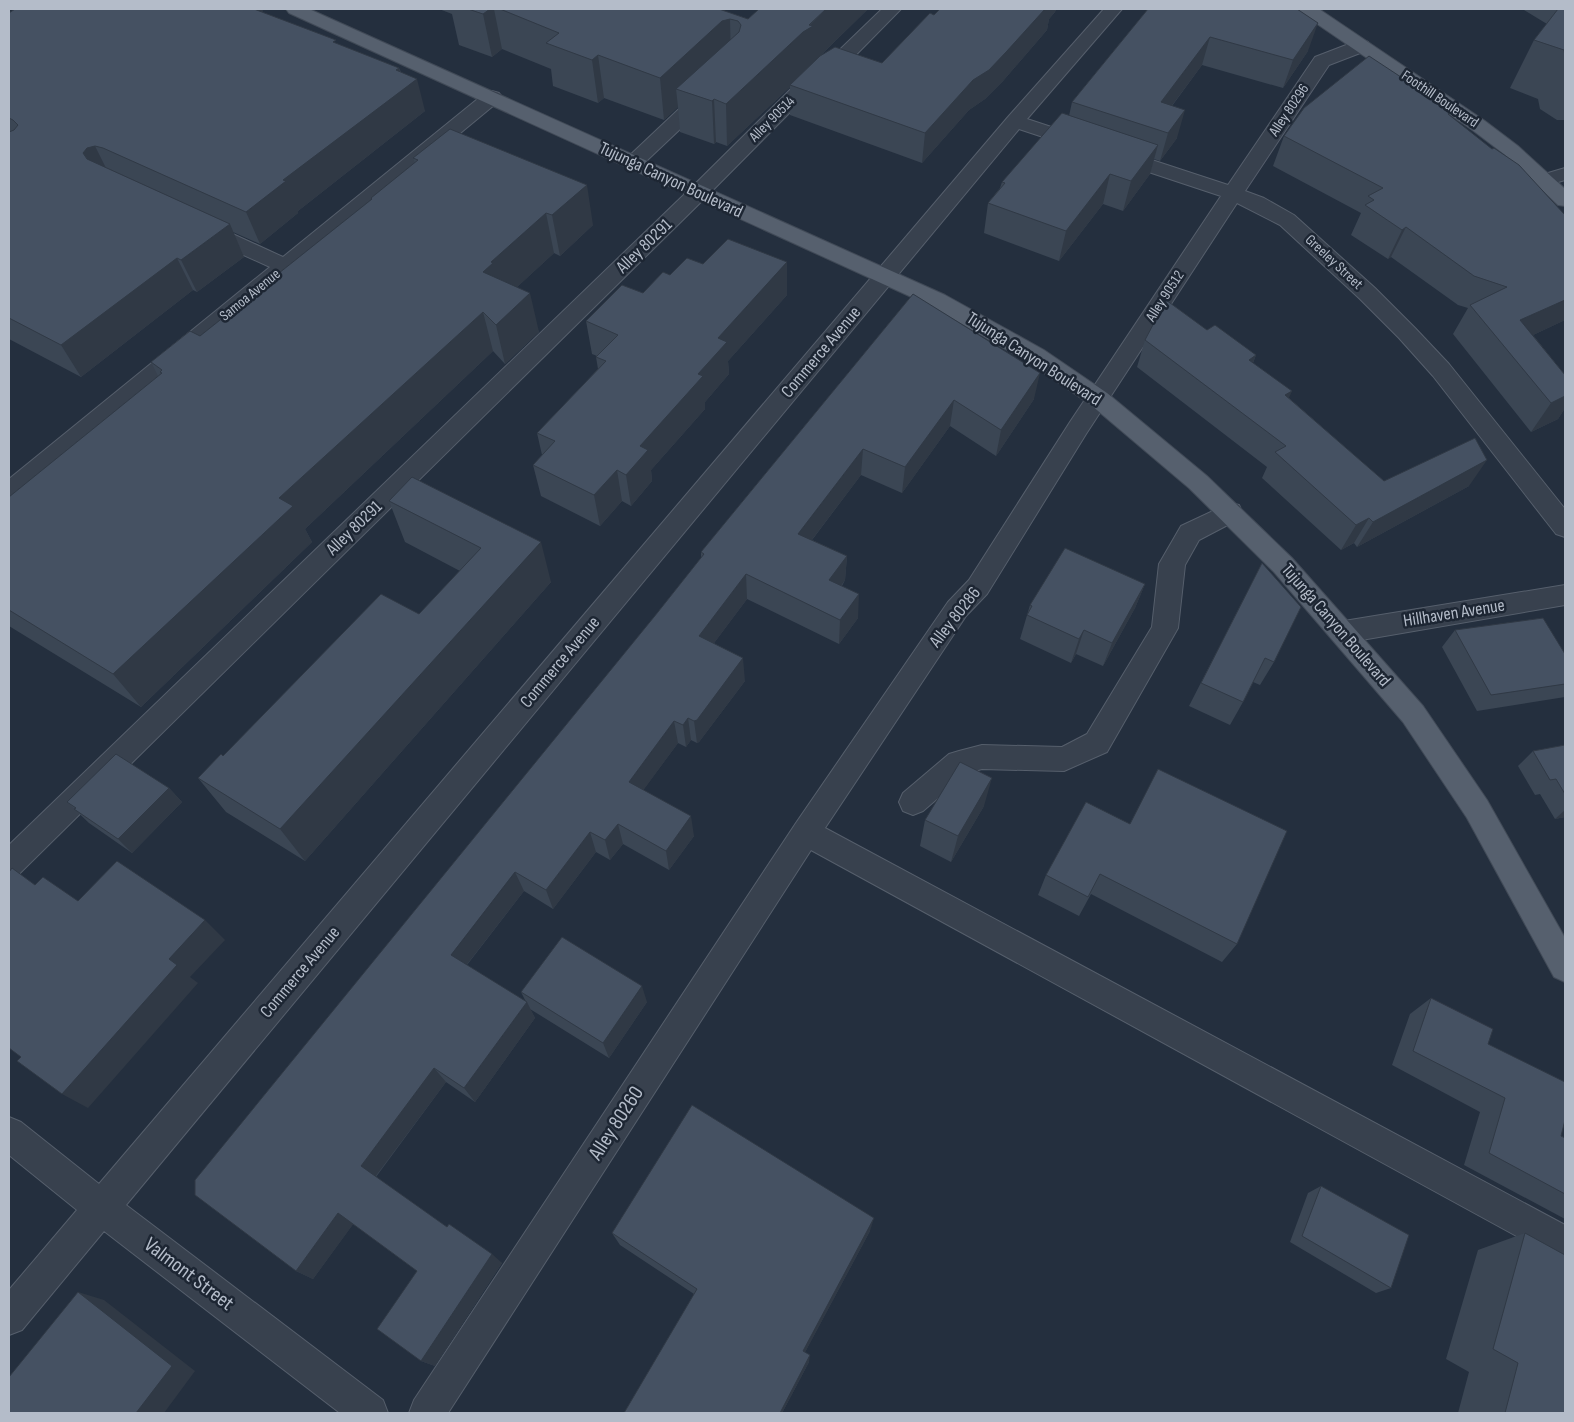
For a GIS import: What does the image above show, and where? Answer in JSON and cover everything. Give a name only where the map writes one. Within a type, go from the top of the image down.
[{"type":"main road","name":"Tujunga Canyon Boulevard","points":[[295,9],[937,300],[1036,356],[1099,399],[1162,450],[1230,512],[1283,565],[1344,632],[1413,714],[1477,809],[1565,967]]},
{"type":"main road","name":"Foothill Boulevard","points":[[1306,9],[1511,150],[1565,200]]},
{"type":"street","name":"Alley 90514","points":[[699,192],[812,80],[834,66],[892,9]]},
{"type":"street","name":"Commerce Avenue","points":[[9,1317],[1015,121],[1104,12]]},
{"type":"street","name":"Alley 80296","points":[[1232,193],[1322,61],[1361,46]]},
{"type":"street","points":[[634,162],[718,82]]},
{"type":"street","name":"Samoa Avenue","points":[[9,492],[492,98]]},
{"type":"street","name":"Greeley Street","points":[[1015,121],[1232,193],[1257,203],[1287,220],[1394,319],[1441,370],[1565,527]]},
{"type":"street","points":[[1545,180],[1565,174]]},
{"type":"street","name":"Alley 80291","points":[[9,864],[699,192]]},
{"type":"street","name":"Alley 90512","points":[[1099,399],[1232,193]]},
{"type":"street","points":[[190,222],[285,266]]},
{"type":"street","name":"Alley 80286","points":[[806,832],[957,609],[978,587],[1099,399]]},
{"type":"street","points":[[914,802],[959,763],[982,757],[1064,759],[1097,743],[1165,628],[1172,564],[1190,533],[1230,512]]},
{"type":"street","name":"Hillhaven Avenue","points":[[1344,632],[1565,595]]},
{"type":"street","points":[[806,832],[1565,1244]]},
{"type":"street","name":"Alley 80260","points":[[427,1413],[806,832]]},
{"type":"street","name":"Valmont Street","points":[[9,1134],[102,1208],[370,1413]]},
{"type":"building","points":[[15,9],[254,9],[336,40],[333,42],[399,68],[396,70],[417,79],[283,180],[286,181],[246,212],[103,148],[95,146],[87,148],[83,153],[87,159],[230,224],[181,260],[177,258],[61,345],[9,318],[9,132],[18,125],[9,118],[9,13]]},
{"type":"building","points":[[468,9],[490,9],[483,14]]},
{"type":"building","points":[[500,9],[719,9],[748,19],[759,9],[826,9],[809,25],[813,26],[803,32],[726,104],[676,89],[739,32],[741,25],[738,21],[730,19],[722,21],[660,78],[598,55],[592,60],[546,43],[559,33]]},
{"type":"building","points":[[940,9],[1045,9],[989,70],[973,80],[925,133],[790,85],[820,56],[835,47],[882,63],[930,13],[934,15]]},
{"type":"building","points":[[1148,9],[1297,9],[1318,23],[1293,60],[1210,37],[1161,102],[1185,110],[1168,133],[1072,102]]},
{"type":"building","points":[[1558,9],[1565,9],[1565,56],[1564,50],[1534,40]]},
{"type":"building","points":[[1369,56],[1451,110],[1448,114],[1492,149],[1494,148],[1519,165],[1565,215],[1565,300],[1520,320],[1565,375],[1565,396],[1551,403],[1470,305],[1507,287],[1474,276],[1406,227],[1402,230],[1365,205],[1374,200],[1368,196],[1383,188],[1284,136],[1304,108]]},
{"type":"building","points":[[1062,113],[1158,145],[1131,181],[1110,174],[1066,231],[988,203],[1005,183],[1002,182]]},
{"type":"building","points":[[450,129],[587,185],[552,215],[546,213],[491,262],[493,263],[483,272],[530,293],[496,325],[483,312],[279,498],[293,506],[113,674],[9,610],[9,497],[162,373],[160,372],[162,370],[151,362],[190,331],[200,336],[372,199],[418,160],[413,158]]},
{"type":"building","points":[[728,239],[787,262],[718,338],[727,342],[698,374],[703,376],[640,446],[648,450],[626,475],[617,470],[594,495],[533,465],[555,441],[537,433],[606,361],[596,357],[618,335],[586,321],[622,285],[643,293],[663,272],[670,275],[687,258],[703,264]]},
{"type":"building","points":[[913,294],[1040,373],[1001,430],[954,400],[905,467],[863,449],[798,534],[847,556],[829,580],[859,594],[840,620],[746,574],[699,636],[743,658],[697,720],[694,721],[688,718],[683,725],[674,721],[629,782],[691,816],[666,851],[618,824],[605,840],[590,832],[546,890],[515,872],[451,955],[527,1002],[464,1088],[434,1068],[361,1166],[447,1227],[449,1224],[492,1254],[421,1361],[377,1329],[417,1271],[338,1213],[296,1271],[195,1195],[195,1180],[658,612],[704,554],[701,552]]},
{"type":"building","points":[[1166,300],[1207,330],[1215,325],[1256,355],[1249,360],[1292,391],[1285,395],[1384,481],[1475,438],[1487,460],[1373,522],[1369,518],[1356,525],[1275,452],[1286,446],[1145,340]]},
{"type":"building","points":[[412,477],[541,542],[280,829],[198,778],[221,754],[223,756],[381,594],[419,614],[481,548],[389,501]]},
{"type":"building","points":[[1065,548],[1145,584],[1112,643],[1084,630],[1079,639],[1027,615],[1032,606],[1030,605]]},
{"type":"building","points":[[1262,563],[1301,607],[1274,662],[1265,658],[1243,702],[1201,683]]},
{"type":"building","points":[[1543,618],[1565,654],[1565,684],[1491,695],[1455,630]]},
{"type":"building","points":[[1565,745],[1565,794],[1556,779],[1550,780],[1533,751]]},
{"type":"building","points":[[116,754],[169,788],[118,839],[74,809],[76,808],[67,802]]},
{"type":"building","points":[[960,762],[992,778],[958,836],[925,820]]},
{"type":"building","points":[[1158,769],[1287,831],[1237,944],[1100,874],[1088,897],[1046,875],[1086,802],[1130,824]]},
{"type":"building","points":[[117,861],[205,920],[169,959],[177,965],[62,1094],[17,1061],[21,1057],[9,1048],[9,872],[12,868],[35,885],[43,877],[78,901]]},
{"type":"building","points":[[562,937],[642,986],[603,1043],[521,992]]},
{"type":"building","points":[[1431,998],[1493,1029],[1488,1044],[1565,1082],[1565,1120],[1561,1136],[1565,1138],[1565,1194],[1489,1153],[1505,1098],[1413,1051]]},
{"type":"building","points":[[692,1105],[874,1218],[803,1351],[810,1355],[780,1413],[624,1413],[697,1289],[612,1233]]},
{"type":"building","points":[[1321,1186],[1409,1235],[1391,1288],[1302,1236]]},
{"type":"building","points":[[1525,1233],[1565,1255],[1565,1413],[1505,1413],[1518,1363],[1493,1349]]},
{"type":"building","points":[[78,1292],[172,1366],[136,1413],[9,1413],[9,1377]]}]
